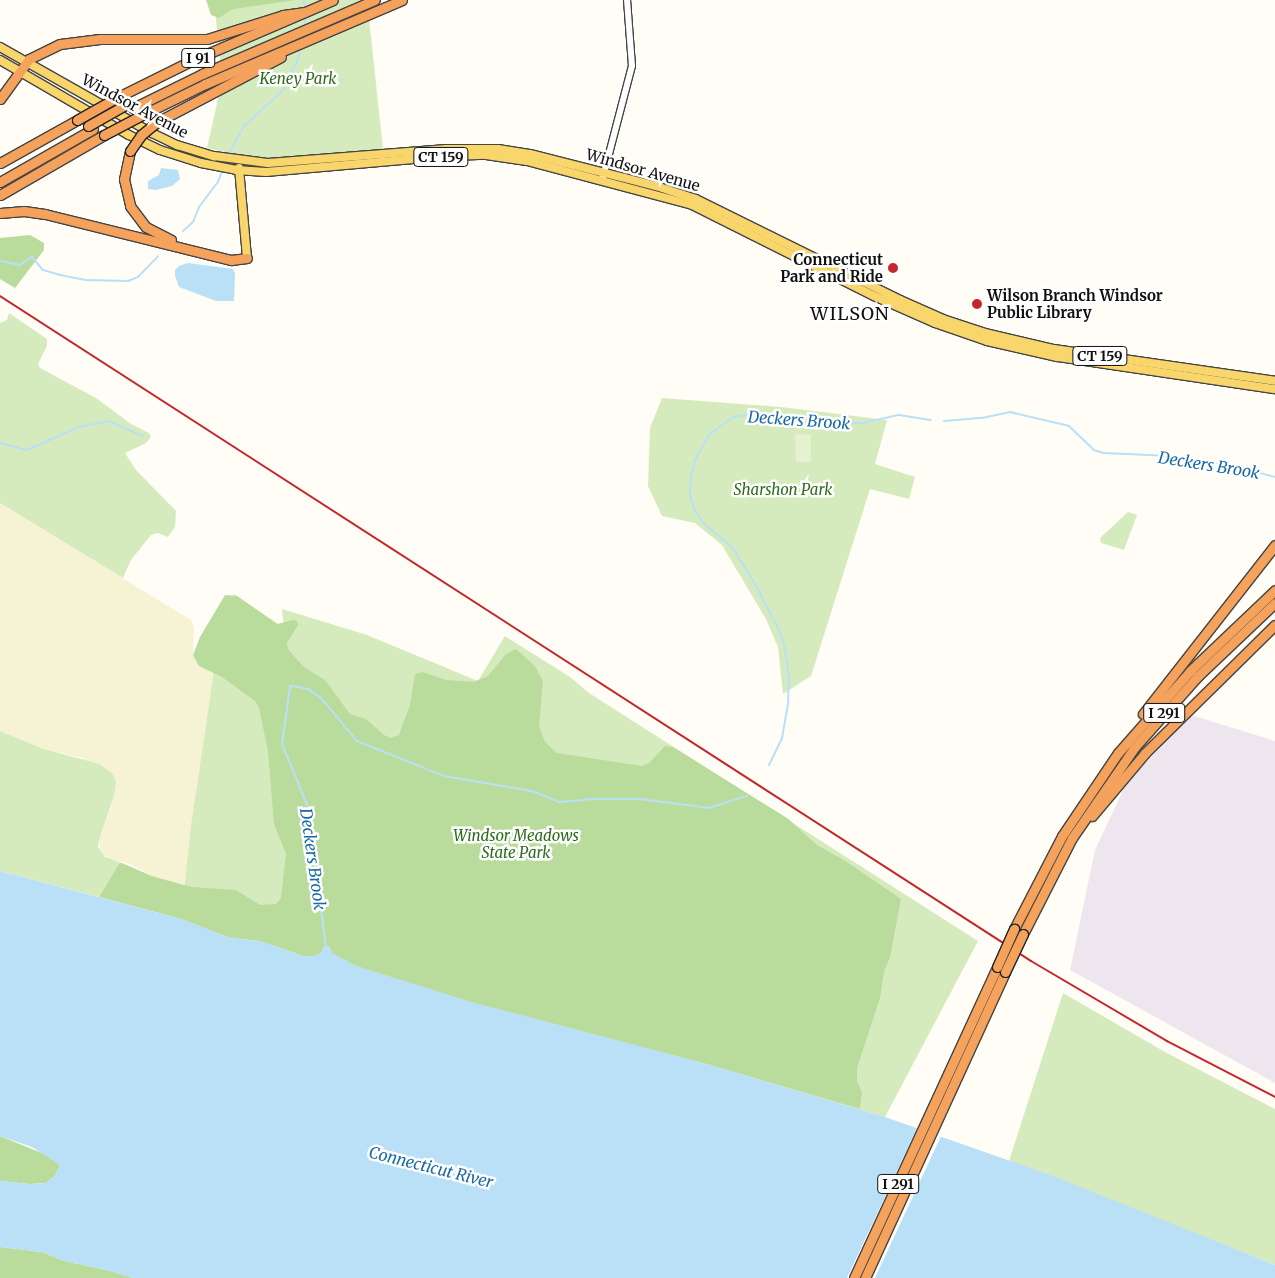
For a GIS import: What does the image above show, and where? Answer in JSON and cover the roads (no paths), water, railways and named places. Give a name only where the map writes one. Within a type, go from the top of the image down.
[{"type":"highway","name":"I 91","points":[[0,163],[116,98],[282,18],[305,12],[333,0]]},
{"type":"highway","points":[[334,15],[360,0]]},
{"type":"highway","points":[[0,182],[130,106],[278,38],[375,0]]},
{"type":"highway","points":[[247,258],[167,239],[143,224],[132,209],[125,191],[124,172],[130,151],[141,134],[157,122],[297,45],[402,0]]},
{"type":"highway","points":[[0,99],[26,62],[40,52],[64,43],[100,39],[207,39],[282,18]]},
{"type":"highway","name":"I 91","points":[[0,195],[144,114],[206,84],[273,58]]},
{"type":"highway","points":[[0,176],[91,128]]},
{"type":"highway","points":[[0,214],[24,211],[45,214],[231,260],[247,258]]},
{"type":"highway","points":[[1111,762],[1129,731],[1275,545]]},
{"type":"highway","name":"I 291","points":[[865,1278],[1014,928],[1053,852],[1111,762],[1173,687],[1275,590]]},
{"type":"highway","name":"I 291","points":[[854,1278],[1072,838],[1105,787],[1157,720],[1198,676],[1275,603]]},
{"type":"highway","points":[[1072,838],[1144,753],[1275,625]]},
{"type":"main road","name":"Windsor Avenue","points":[[0,47],[164,140],[194,151],[231,160],[308,165]]},
{"type":"main road","name":"Windsor Avenue","points":[[0,60],[143,142],[177,156],[240,171],[274,172],[308,165],[438,153],[506,157],[603,176],[728,219],[900,300],[985,333],[1054,349],[1258,382],[1275,389]]},
{"type":"main road","points":[[231,160],[240,171],[247,258]]},
{"type":"main road","name":"Windsor Avenue","points":[[1258,382],[1275,380]]},
{"type":"street","points":[[603,176],[632,66],[627,0]]},
{"type":"water","points":[[161,168],[178,170],[180,179],[172,186],[156,190],[148,189],[148,181],[159,175]]},
{"type":"water","points":[[188,263],[233,269],[235,273],[234,301],[216,301],[179,287],[175,270],[179,266]]},
{"type":"water","name":"Connecticut River","points":[[0,871],[181,919],[230,938],[260,941],[303,956],[315,956],[322,952],[324,946],[329,946],[332,953],[356,966],[471,1002],[703,1063],[885,1117],[1050,1175],[1275,1265],[1275,1278],[134,1278],[64,1261],[42,1252],[0,1247],[0,1181],[30,1184],[46,1183],[55,1176],[60,1165],[32,1147],[0,1136]]},
{"type":"waterway","points":[[304,0],[305,8]]},
{"type":"waterway","points":[[305,15],[305,28]]},
{"type":"waterway","points":[[228,155],[244,126],[282,91],[298,59],[301,47]]},
{"type":"waterway","points":[[183,231],[193,222],[199,207],[218,182],[222,171]]},
{"type":"waterway","points":[[0,261],[20,265],[32,257],[43,270],[60,275],[86,280],[128,281],[138,277],[158,256]]},
{"type":"waterway","name":"Deckers Brook","points":[[944,421],[982,418],[1010,412],[1069,426],[1094,450],[1104,453],[1171,456],[1232,465],[1275,477]]},
{"type":"waterway","name":"Deckers Brook","points":[[769,765],[782,738],[788,704],[789,677],[785,649],[780,632],[755,584],[733,548],[703,523],[694,509],[690,495],[691,477],[695,460],[709,435],[733,417],[745,415],[863,423],[899,415],[931,420]]},
{"type":"waterway","points":[[0,443],[27,450],[79,427],[109,421],[143,436]]},
{"type":"waterway","name":"Deckers Brook","points":[[326,948],[308,807],[282,744],[290,687],[308,689],[321,698],[357,741],[444,776],[532,791],[559,802],[591,799],[640,799],[709,808],[747,796]]},
{"type":"railway","points":[[0,296],[1031,961],[1167,1041],[1275,1097]]},
{"type":"place","name":"Connecticut Park and Ride","points":[[893,268]]},
{"type":"place","name":"Wilson Branch Windsor Public Library","points":[[977,304]]},
{"type":"district","name":"WILSON","points":[[850,314]]},
{"type":"park label","name":"Keney Park","points":[[298,79]]},
{"type":"park label","name":"Sharshon Park","points":[[783,490]]},
{"type":"park label","name":"Windsor Meadows State Park","points":[[516,844]]}]
